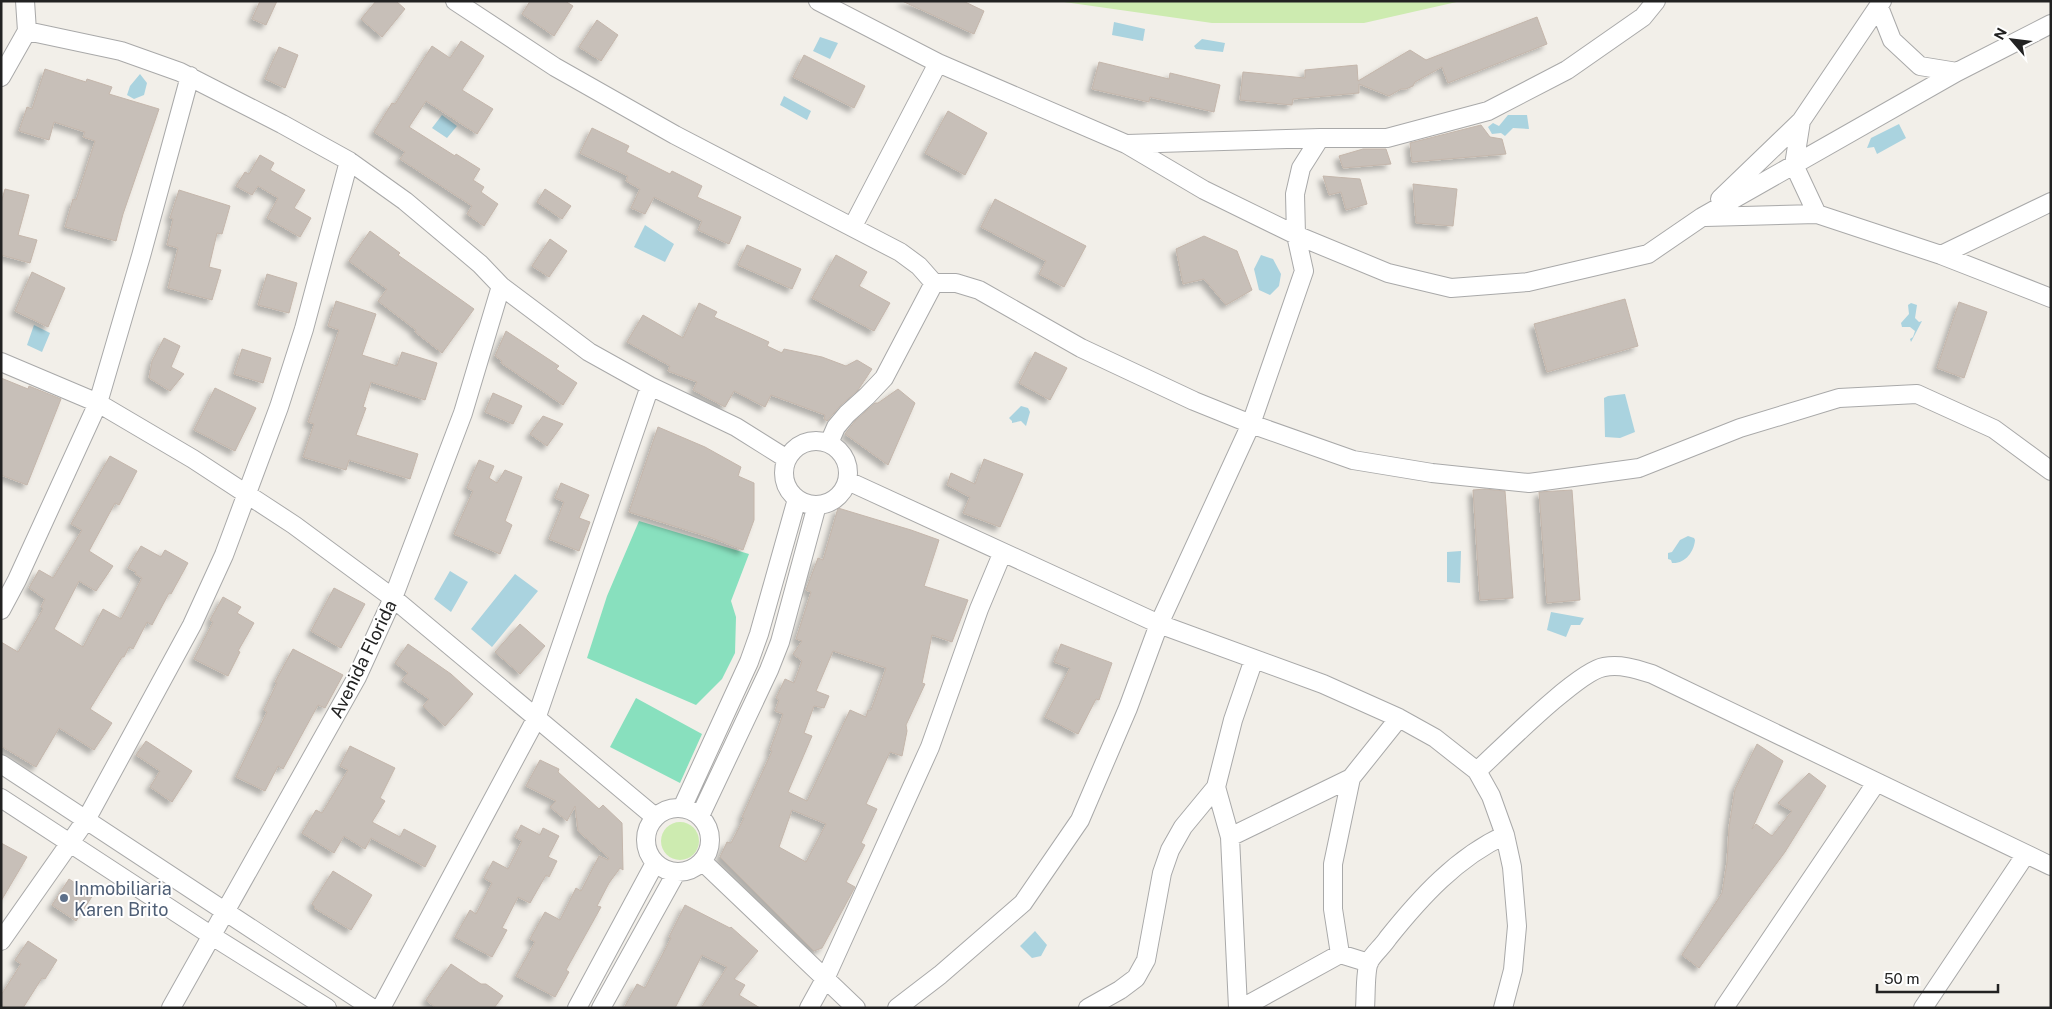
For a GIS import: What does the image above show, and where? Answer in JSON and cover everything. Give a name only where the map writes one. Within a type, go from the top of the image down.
[{"type":"street","points":[[1,77],[27,31],[25,1]]},
{"type":"street","points":[[455,1],[555,68],[675,135],[900,252],[919,266],[934,283],[956,283],[979,290],[1082,348],[1194,401],[1251,424],[1353,460],[1432,473],[1529,483],[1639,468],[1740,428],[1839,398],[1917,394],[1994,429],[2051,471]]},
{"type":"street","points":[[818,1],[938,63],[1126,144],[1204,190],[1296,235],[1388,273],[1451,288],[1528,282],[1648,254],[1702,217],[1957,72],[2051,24]]},
{"type":"street","points":[[1126,144],[1320,138],[1387,138],[1488,111],[1567,70],[1643,17],[1656,1]]},
{"type":"street","points":[[1880,4],[1892,40],[1920,66],[1957,72]]},
{"type":"street","points":[[1702,217],[1801,121],[1880,4]]},
{"type":"street","points":[[27,31],[121,51],[190,76],[349,161],[405,201],[480,264],[501,286],[590,352],[650,386],[736,427],[787,459]]},
{"type":"street","points":[[853,226],[938,63]]},
{"type":"street","points":[[1,610],[17,580],[98,403],[141,256],[190,76]]},
{"type":"street","points":[[1801,121],[1794,165],[1817,214]]},
{"type":"street","points":[[897,1008],[940,975],[1023,903],[1080,820],[1128,708],[1159,624],[1251,424],[1304,271],[1296,235],[1295,194],[1301,168],[1320,138]]},
{"type":"street","points":[[1,941],[86,820],[192,625],[224,555],[279,407],[304,329],[349,161]]},
{"type":"street","points":[[1940,255],[2051,202]]},
{"type":"street","points":[[1702,217],[1817,214],[1940,255],[2051,298]]},
{"type":"street","points":[[829,444],[836,427],[884,378],[934,283]]},
{"type":"street","name":"Avenida Florida","points":[[171,1008],[358,677],[392,598],[464,413],[501,286]]},
{"type":"street","points":[[1,362],[98,403],[193,459],[294,525],[392,598],[656,817]]},
{"type":"street","points":[[381,1008],[536,719],[650,386]]},
{"type":"street","points":[[817,441],[829,444],[839,450],[845,459],[848,481],[841,493],[831,502],[818,505],[807,504],[797,499],[788,488],[784,474],[787,459],[795,449],[805,443],[817,441]]},
{"type":"street","points":[[848,481],[1002,554],[1159,624],[1323,684],[1399,718],[1435,738],[1477,771],[1491,796],[1505,835],[1512,867],[1517,926],[1513,970],[1504,1008]]},
{"type":"street","points":[[682,808],[749,662],[759,634],[797,499]]},
{"type":"street","points":[[700,816],[777,649],[818,505]]},
{"type":"street","points":[[809,1008],[825,979],[915,784],[979,609],[1002,554]]},
{"type":"street","points":[[1088,1008],[1120,990],[1136,978],[1146,960],[1162,873],[1170,850],[1183,827],[1216,787],[1233,720],[1254,659]]},
{"type":"street","points":[[1477,771],[1575,682],[1601,667],[1624,666],[1652,674],[2051,866]]},
{"type":"street","points":[[1230,837],[1350,778],[1399,718]]},
{"type":"street","points":[[1,764],[372,1008]]},
{"type":"street","points":[[1340,954],[1333,908],[1333,864],[1350,778]]},
{"type":"street","points":[[1724,1008],[1876,783]]},
{"type":"street","points":[[1216,787],[1230,837],[1238,1008]]},
{"type":"street","points":[[1,798],[212,936],[327,1008]]},
{"type":"street","points":[[682,808],[700,816],[707,826],[710,838],[708,850],[702,861],[690,870],[676,873],[665,870],[655,863],[648,852],[646,840],[648,828],[656,817],[668,810],[682,808]]},
{"type":"street","points":[[1366,1008],[1369,963],[1411,910],[1440,880],[1485,844],[1505,835]]},
{"type":"street","points":[[1923,1008],[2026,854]]},
{"type":"street","points":[[702,861],[856,1008]]},
{"type":"street","points":[[577,1008],[655,863]]},
{"type":"street","points":[[601,1008],[676,873]]},
{"type":"street","points":[[1242,1008],[1340,954],[1369,963]]},
{"type":"green space","points":[[1057,1],[1461,1],[1364,23],[1212,23]]},
{"type":"green space","points":[[639,521],[749,554],[731,601],[736,617],[735,653],[722,679],[696,705],[587,658],[607,596]]},
{"type":"green space","points":[[636,698],[702,734],[680,783],[610,747]]},
{"type":"green space","points":[[680,822],[693,828],[699,841],[693,854],[680,860],[667,854],[661,841],[667,828]]},
{"type":"water","points":[[1114,22],[1145,29],[1143,41],[1112,35]]},
{"type":"water","points":[[820,37],[838,43],[830,59],[813,51]]},
{"type":"water","points":[[1202,39],[1225,43],[1223,52],[1196,49],[1194,46]]},
{"type":"water","points":[[140,74],[147,83],[144,95],[134,99],[127,95],[130,86]]},
{"type":"water","points":[[784,96],[811,111],[807,120],[780,105]]},
{"type":"water","points":[[442,115],[457,126],[447,138],[432,128]]},
{"type":"water","points":[[1508,115],[1527,115],[1529,129],[1513,128],[1505,136],[1501,133],[1492,134],[1488,127],[1493,123],[1499,126]]},
{"type":"water","points":[[1899,124],[1906,138],[1877,154],[1874,147],[1867,148],[1871,138]]},
{"type":"water","points":[[645,225],[674,244],[665,262],[634,247]]},
{"type":"water","points":[[1261,255],[1273,259],[1281,274],[1279,286],[1270,295],[1259,290],[1254,269]]},
{"type":"water","points":[[1911,303],[1917,305],[1915,318],[1919,322],[1922,321],[1911,342],[1910,339],[1915,331],[1910,327],[1902,327],[1901,323],[1909,314],[1908,305]]},
{"type":"water","points":[[34,325],[50,333],[42,352],[27,345]]},
{"type":"water","points":[[1625,394],[1635,432],[1620,438],[1605,437],[1604,398]]},
{"type":"water","points":[[1021,406],[1028,408],[1030,412],[1026,426],[1021,421],[1012,423],[1009,418]]},
{"type":"water","points":[[1688,536],[1695,540],[1691,553],[1681,562],[1672,563],[1668,559],[1668,553],[1672,552],[1680,540]]},
{"type":"water","points":[[1461,551],[1460,583],[1447,582],[1447,552]]},
{"type":"water","points":[[450,571],[468,582],[451,612],[434,599]]},
{"type":"water","points":[[515,574],[538,591],[492,647],[471,629]]},
{"type":"water","points":[[1551,612],[1584,618],[1580,625],[1571,625],[1566,637],[1547,630]]},
{"type":"water","points":[[1035,931],[1047,945],[1041,956],[1032,958],[1020,946]]},
{"type":"building","points":[[260,1],[277,1],[266,25],[252,19]]},
{"type":"building","points":[[376,1],[396,1],[405,9],[382,37],[361,19]]},
{"type":"building","points":[[530,1],[565,1],[573,6],[554,36],[522,14]]},
{"type":"building","points":[[902,1],[963,1],[984,11],[974,34]]},
{"type":"building","points":[[1537,17],[1547,44],[1448,83],[1442,67],[1415,82],[1413,86],[1401,89],[1389,96],[1359,84],[1359,93],[1293,99],[1292,105],[1240,100],[1243,72],[1305,78],[1305,70],[1357,65],[1358,81],[1410,50],[1426,60]]},
{"type":"building","points":[[597,20],[618,35],[601,61],[579,47]]},
{"type":"building","points":[[461,41],[484,56],[462,90],[493,109],[477,134],[426,101],[409,127],[455,156],[456,154],[480,169],[473,180],[484,187],[481,192],[498,204],[484,226],[467,214],[472,206],[400,159],[405,152],[374,132],[392,103],[395,104],[432,46],[450,58]]},
{"type":"building","points":[[279,47],[298,55],[285,88],[265,79]]},
{"type":"building","points":[[804,55],[865,86],[854,108],[793,77]]},
{"type":"building","points":[[1099,62],[1169,79],[1170,73],[1220,85],[1214,112],[1150,97],[1149,102],[1092,89]]},
{"type":"building","points":[[45,69],[86,82],[87,79],[112,87],[109,94],[159,109],[123,214],[116,241],[65,227],[73,199],[76,200],[95,141],[83,137],[85,132],[54,122],[49,140],[19,131],[27,107],[32,109]]},
{"type":"building","points":[[948,111],[987,133],[965,175],[925,153]]},
{"type":"building","points":[[1481,125],[1490,137],[1502,139],[1506,154],[1412,162],[1410,143]]},
{"type":"building","points":[[592,128],[629,146],[626,152],[670,174],[672,171],[702,186],[697,197],[741,217],[729,244],[698,230],[702,221],[654,197],[645,214],[631,208],[640,189],[626,181],[628,176],[580,153]]},
{"type":"building","points":[[1363,149],[1386,149],[1391,164],[1343,168],[1339,156]]},
{"type":"building","points":[[260,155],[274,163],[270,170],[305,190],[294,208],[311,218],[300,237],[267,218],[278,198],[258,186],[252,195],[236,186],[245,172],[249,174]]},
{"type":"building","points":[[1323,176],[1360,179],[1367,204],[1346,210],[1341,192],[1329,195]]},
{"type":"building","points":[[1413,184],[1457,189],[1453,226],[1416,223]]},
{"type":"building","points":[[5,189],[29,195],[18,235],[37,240],[30,263],[1,255],[1,203]]},
{"type":"building","points":[[545,189],[571,206],[562,219],[537,202]]},
{"type":"building","points":[[179,190],[230,206],[222,234],[217,233],[209,267],[221,270],[212,300],[168,288],[178,248],[167,245],[173,219],[170,218]]},
{"type":"building","points":[[995,199],[1086,246],[1064,287],[1039,274],[1046,261],[981,227]]},
{"type":"building","points":[[370,231],[400,253],[398,255],[474,309],[442,353],[378,301],[387,289],[349,261]]},
{"type":"building","points":[[1204,236],[1237,251],[1252,290],[1226,305],[1204,279],[1183,284],[1176,249]]},
{"type":"building","points":[[550,239],[567,251],[549,277],[532,266]]},
{"type":"building","points":[[747,245],[801,269],[792,289],[738,265]]},
{"type":"building","points":[[836,255],[867,272],[859,286],[890,303],[874,331],[812,298]]},
{"type":"building","points":[[32,272],[65,288],[48,327],[15,311]]},
{"type":"building","points":[[267,274],[297,283],[289,313],[258,305]]},
{"type":"building","points":[[1625,299],[1638,346],[1547,372],[1534,324]]},
{"type":"building","points":[[336,301],[376,314],[362,355],[397,366],[402,352],[437,363],[425,400],[371,382],[363,407],[366,408],[356,435],[418,454],[410,479],[349,460],[346,470],[303,457],[314,424],[308,422],[339,330],[328,326]]},
{"type":"building","points":[[1959,302],[1987,312],[1964,378],[1937,368]]},
{"type":"building","points":[[699,303],[717,312],[714,317],[769,342],[767,346],[782,353],[784,349],[822,357],[846,366],[857,360],[872,369],[858,390],[827,421],[824,419],[825,415],[771,395],[765,407],[734,391],[725,407],[693,390],[697,382],[668,371],[670,366],[627,342],[643,315],[683,338]]},
{"type":"building","points":[[506,331],[559,366],[556,369],[577,383],[563,405],[501,363],[502,361],[495,356]]},
{"type":"building","points":[[164,338],[180,346],[171,367],[184,374],[170,391],[149,378],[152,361]]},
{"type":"building","points":[[242,349],[271,358],[263,383],[234,374]]},
{"type":"building","points":[[1035,352],[1067,368],[1050,400],[1019,383]]},
{"type":"building","points":[[1,378],[28,389],[29,386],[61,399],[27,485],[1,475]]},
{"type":"building","points":[[215,388],[256,408],[235,451],[194,430]]},
{"type":"building","points":[[898,389],[915,403],[888,465],[845,434],[855,421],[875,403],[878,403]]},
{"type":"building","points":[[493,393],[522,406],[513,424],[485,412]]},
{"type":"building","points":[[543,416],[563,424],[547,446],[530,434]]},
{"type":"building","points":[[658,427],[705,447],[741,467],[738,476],[754,483],[754,520],[743,550],[712,538],[629,512]]},
{"type":"building","points":[[110,456],[137,471],[119,505],[115,503],[89,551],[113,566],[96,591],[79,581],[54,629],[83,647],[103,609],[121,619],[142,578],[128,568],[141,546],[161,557],[165,550],[188,563],[152,625],[147,622],[133,649],[129,647],[90,709],[112,723],[94,750],[59,728],[36,767],[1,746],[1,642],[18,652],[43,609],[41,607],[45,599],[29,588],[39,570],[53,578],[82,530],[71,524]]},
{"type":"building","points":[[984,459],[1023,474],[1000,527],[963,513],[970,497],[947,485],[951,473],[975,484]]},
{"type":"building","points":[[479,460],[494,466],[489,478],[497,483],[505,470],[522,477],[505,521],[512,525],[500,554],[454,534],[473,491],[467,488]]},
{"type":"building","points":[[561,483],[589,495],[579,518],[590,522],[579,551],[549,539],[564,502],[555,498]]},
{"type":"building","points":[[1473,490],[1505,491],[1513,598],[1480,600]]},
{"type":"building","points":[[1572,490],[1580,600],[1547,603],[1539,492]]},
{"type":"building","points":[[838,508],[939,540],[924,586],[968,600],[952,642],[932,635],[922,683],[925,684],[906,725],[907,731],[902,756],[890,752],[866,804],[877,809],[861,843],[865,845],[846,882],[855,887],[822,948],[814,951],[720,857],[727,842],[731,843],[744,818],[742,817],[772,751],[770,750],[783,714],[775,711],[779,700],[776,698],[785,679],[794,683],[802,661],[793,654],[802,641],[796,639],[811,592],[806,590],[818,558],[823,560]],"holes":[[[833,651],[886,668],[871,710],[868,710],[866,717],[850,710],[807,801],[788,792],[812,736],[804,733],[814,706],[824,708],[829,696],[816,691]],[[792,810],[826,824],[806,862],[779,847]]]},
{"type":"building","points":[[334,588],[365,604],[341,648],[311,631]]},
{"type":"building","points":[[223,597],[241,607],[237,613],[254,623],[238,651],[240,652],[228,676],[194,659],[213,622],[210,620]]},
{"type":"building","points":[[520,624],[545,646],[520,674],[495,652]]},
{"type":"building","points":[[408,644],[451,674],[473,694],[445,726],[423,706],[429,699],[402,680],[408,673],[395,663]]},
{"type":"building","points":[[1061,644],[1112,663],[1099,700],[1096,699],[1078,734],[1045,717],[1070,668],[1054,662]]},
{"type":"building","points":[[293,649],[343,675],[325,708],[318,705],[283,769],[278,766],[265,791],[236,777],[267,712],[264,710],[277,683],[275,682]]},
{"type":"building","points":[[146,741],[192,771],[172,802],[150,787],[160,771],[136,755]]},
{"type":"building","points":[[1757,744],[1783,761],[1752,829],[1756,824],[1772,836],[1792,811],[1778,803],[1809,773],[1826,786],[1785,852],[1699,968],[1682,955],[1722,893],[1735,789]]},
{"type":"building","points":[[350,746],[395,768],[380,798],[385,801],[372,822],[400,837],[404,829],[436,846],[425,867],[371,838],[365,849],[344,836],[334,853],[302,833],[316,810],[322,813],[348,770],[340,766]]},
{"type":"building","points":[[540,760],[559,769],[558,772],[599,809],[603,805],[622,823],[623,870],[620,868],[609,883],[597,906],[601,907],[566,970],[569,972],[555,997],[516,976],[535,942],[530,939],[545,912],[560,920],[576,888],[581,891],[599,856],[608,860],[609,858],[578,831],[575,806],[567,821],[550,807],[556,801],[526,786]]},
{"type":"building","points":[[521,825],[540,835],[543,828],[559,836],[548,857],[557,861],[549,877],[546,875],[530,903],[518,897],[502,928],[507,930],[492,957],[455,937],[470,910],[476,914],[492,883],[484,878],[493,861],[508,869],[522,841],[515,837]]},
{"type":"building","points":[[1,843],[27,857],[1,901]]},
{"type":"building","points":[[333,871],[372,895],[351,930],[314,908],[312,904]]},
{"type":"building","points":[[69,879],[93,895],[76,921],[52,905]]},
{"type":"building","points":[[685,905],[731,927],[758,951],[734,979],[745,985],[739,995],[760,1008],[701,1008],[727,967],[702,955],[675,1008],[624,1008],[637,984],[645,988],[671,938],[669,937]]},
{"type":"building","points":[[28,941],[57,960],[45,979],[42,978],[23,1008],[6,1008],[1,1004],[1,995],[21,964],[15,960]]},
{"type":"building","points":[[451,964],[503,996],[494,1008],[436,1008],[426,1000]]},
{"type":"place","name":"Inmobiliaria Karen Brito","points":[[64,898]]}]
